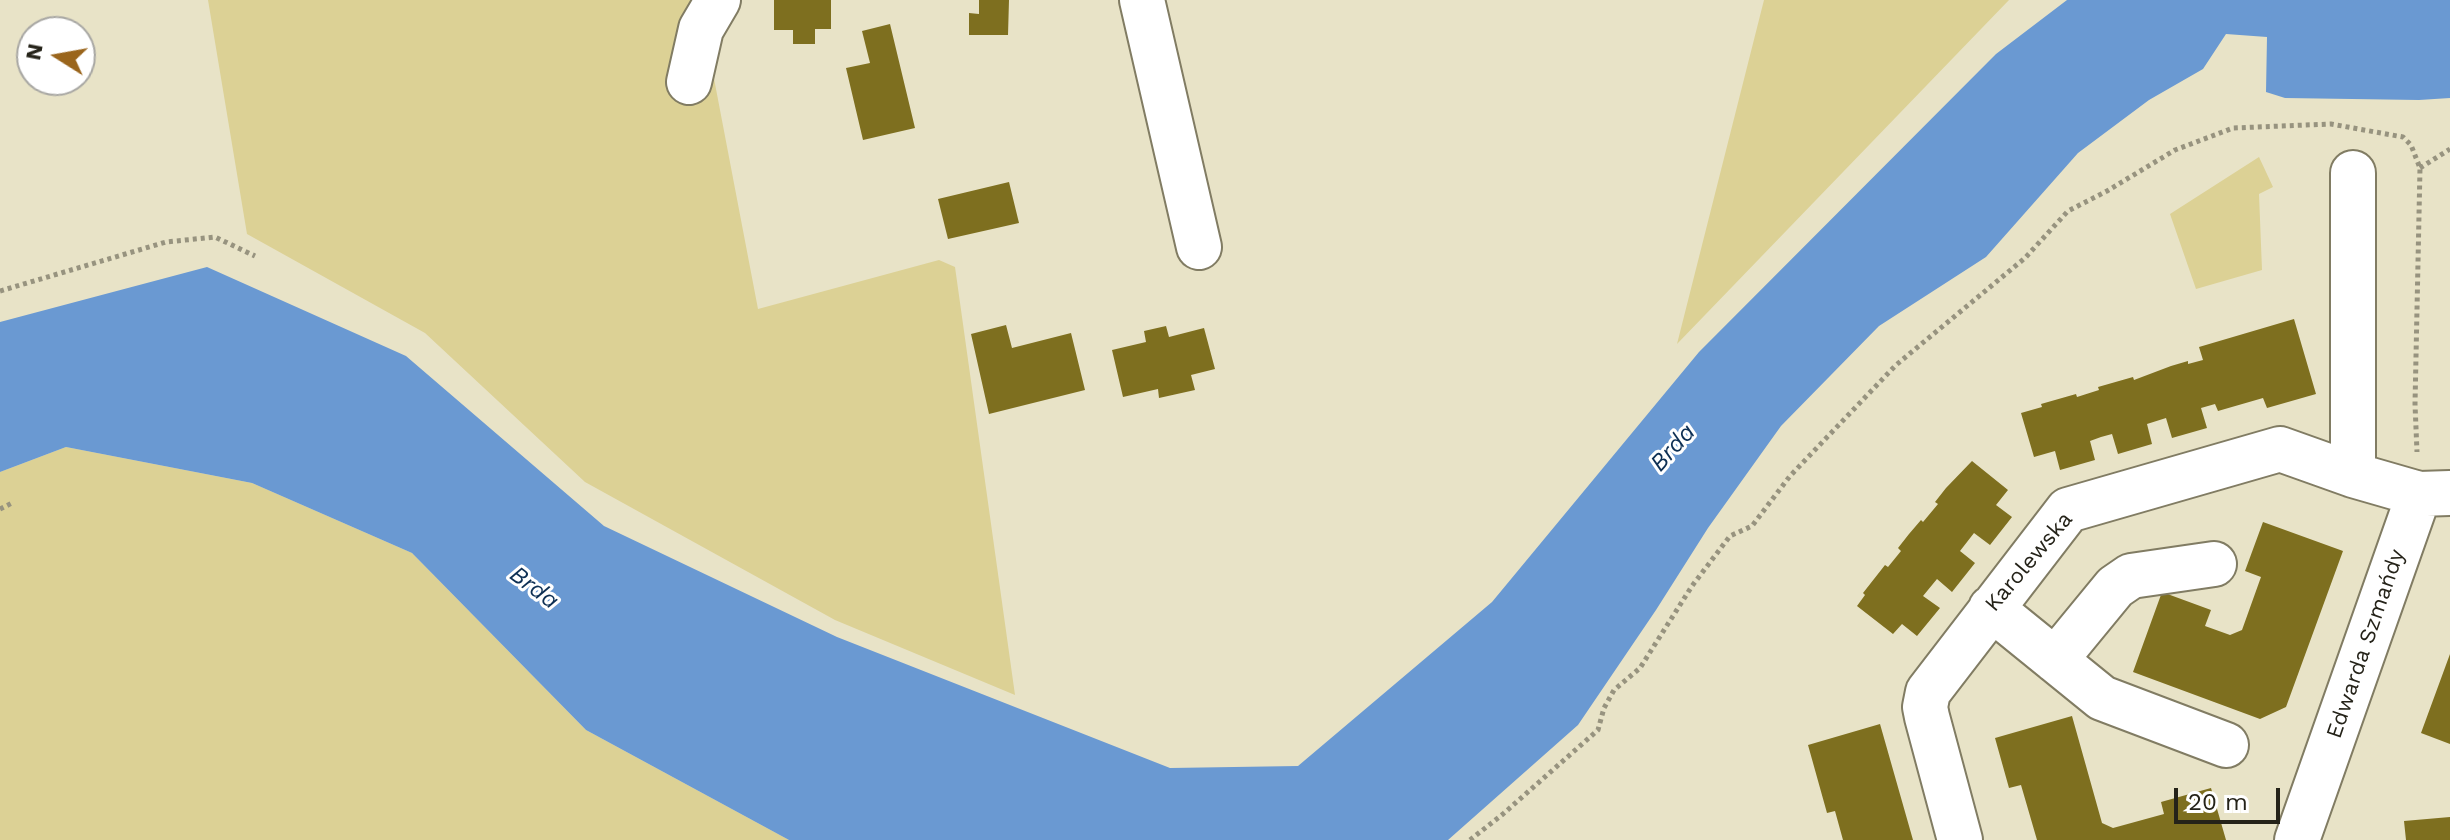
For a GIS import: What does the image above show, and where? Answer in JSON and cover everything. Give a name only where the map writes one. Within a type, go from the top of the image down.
[{"type":"street","points":[[689,82],[701,29],[718,0]]},
{"type":"street","points":[[1142,0],[1199,247]]},
{"type":"street","points":[[2353,173],[2353,475]]},
{"type":"street","name":"Karolewska","points":[[1960,840],[1925,707],[1928,692],[2062,515],[2077,506],[2280,449],[2353,475],[2434,494]]},
{"type":"street","name":"Edwarda Szmańdy","points":[[2297,840],[2434,494]]},
{"type":"street","points":[[2055,660],[2115,587],[2131,576],[2214,564]]},
{"type":"street","points":[[1991,608],[2102,698],[2226,745]]},
{"type":"path","points":[[1470,840],[1598,730],[1604,708],[1614,690],[1640,668],[1692,586],[1730,536],[1752,526],[1790,476],[1896,365],[2025,258],[2068,211],[2175,150],[2219,133],[2233,128],[2331,124],[2403,137],[2411,145],[2420,168],[2415,404],[2434,494]]},
{"type":"path","points":[[2420,168],[2450,149]]},
{"type":"path","points":[[0,291],[166,242],[215,237],[255,256]]},
{"type":"path","points":[[0,509],[12,503]]},
{"type":"shaded area","points":[[208,0],[699,0],[758,309],[939,260],[955,267],[1015,695],[835,620],[585,482],[425,333],[247,234]]},
{"type":"shaded area","points":[[1764,0],[2009,0],[1677,344]]},
{"type":"shaded area","points":[[2259,157],[2273,187],[2259,194],[2262,270],[2196,289],[2170,214]]},
{"type":"shaded area","points":[[66,447],[252,483],[412,553],[586,730],[789,840],[0,840],[0,472]]},
{"type":"water","name":"Brda","points":[[2067,0],[2450,0],[2450,98],[2285,98],[2266,92],[2267,37],[2226,34],[2203,69],[2149,100],[2078,153],[1986,257],[1879,326],[1781,426],[1708,528],[1578,725],[1448,840],[789,840],[586,730],[412,553],[252,483],[66,447],[0,472],[0,322],[207,267],[406,356],[604,526],[837,637],[1170,768],[1298,766],[1492,602],[1699,352],[1996,54]]},
{"type":"building","points":[[774,0],[831,0],[831,29],[815,29],[815,44],[793,44],[793,30],[774,30]]},
{"type":"building","points":[[979,0],[1009,0],[1008,35],[969,35],[969,13],[979,14]]},
{"type":"building","points":[[890,24],[915,128],[863,140],[846,68],[870,63],[862,31]]},
{"type":"building","points":[[1009,182],[1019,223],[948,239],[938,199]]},
{"type":"building","points":[[2294,319],[2316,394],[2267,408],[2263,398],[2218,411],[2215,404],[2201,408],[2207,428],[2172,438],[2166,418],[2147,424],[2152,444],[2118,454],[2112,434],[2101,437],[2090,441],[2095,460],[2060,470],[2055,451],[2034,457],[2021,413],[2042,407],[2041,404],[2099,390],[2098,387],[2133,377],[2134,380],[2188,361],[2188,364],[2203,360],[2199,347]]},
{"type":"building","points":[[1006,325],[1012,348],[1071,333],[1085,390],[989,414],[971,334]]},
{"type":"building","points":[[1166,326],[1169,337],[1204,328],[1215,369],[1191,375],[1195,390],[1159,398],[1158,389],[1123,397],[1112,350],[1146,342],[1144,331]]},
{"type":"building","points":[[1972,461],[2008,490],[1996,505],[2012,517],[1990,545],[1974,533],[1960,551],[1975,563],[1952,592],[1937,579],[1923,596],[1940,608],[1917,636],[1902,624],[1893,634],[1857,606],[1885,565],[1888,567],[1901,551],[1898,548],[1909,534],[1921,520],[1923,522],[1946,488]]},
{"type":"building","points":[[2263,522],[2343,551],[2286,707],[2260,719],[2133,672],[2162,592],[2211,610],[2205,626],[2230,635],[2242,630],[2261,577],[2245,571]]},
{"type":"building","points":[[2450,654],[2450,744],[2421,733]]},
{"type":"building","points":[[2072,716],[2102,823],[2113,828],[2164,814],[2161,802],[2211,788],[2226,840],[2037,840],[2021,785],[2009,788],[1995,738]]},
{"type":"building","points":[[1880,724],[1913,840],[1843,840],[1835,811],[1827,813],[1808,745]]},
{"type":"building","points":[[2450,817],[2450,840],[2406,840],[2404,821]]}]
